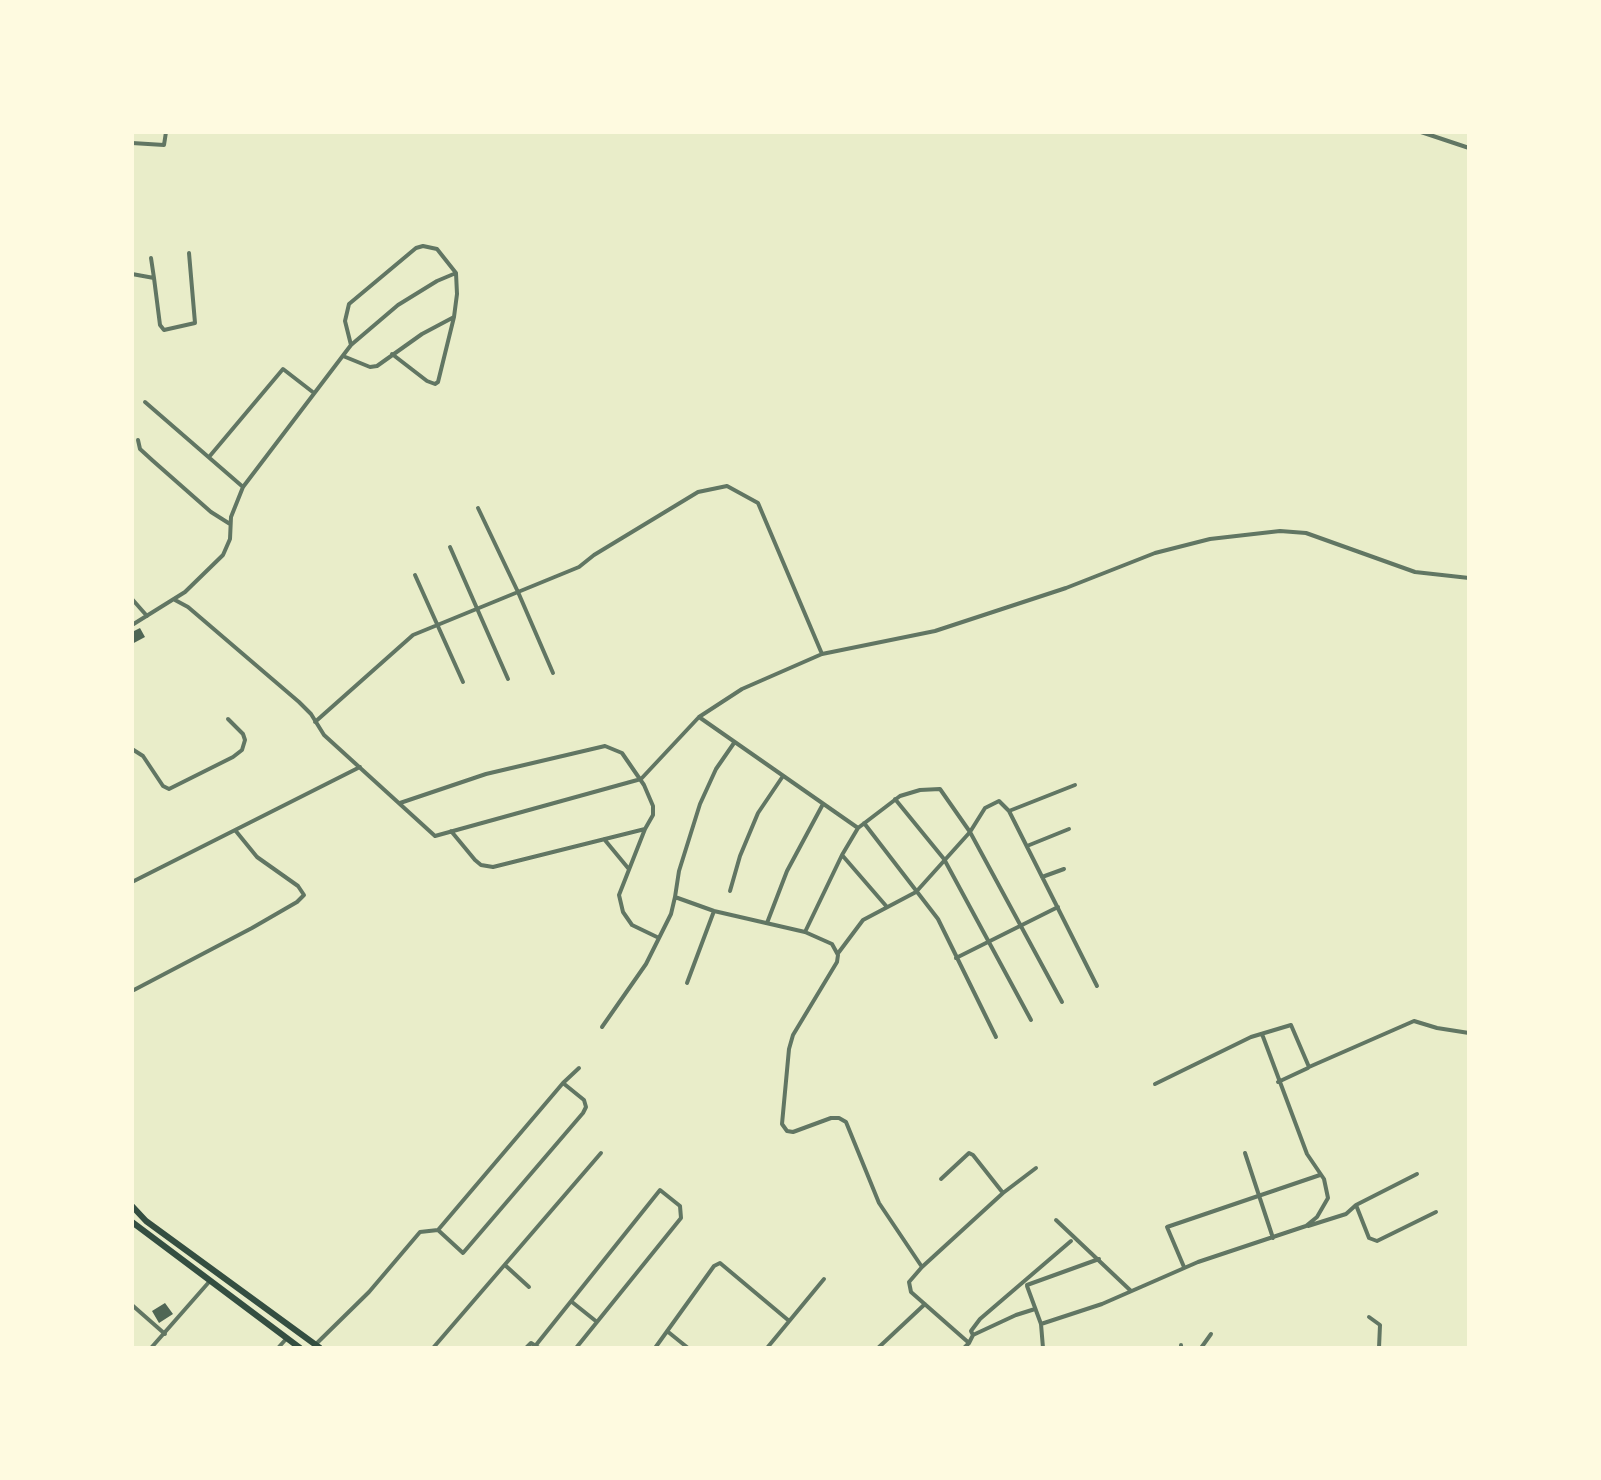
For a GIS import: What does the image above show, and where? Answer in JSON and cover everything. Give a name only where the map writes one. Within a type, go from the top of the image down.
[{"type":"highway","points":[[132,1206],[146,1221],[318,1346]]},
{"type":"highway","points":[[132,1222],[289,1343],[300,1348]]},
{"type":"highway","points":[[240,1304],[248,1294]]},
{"type":"street","points":[[132,143],[164,145],[166,132]]},
{"type":"street","points":[[1421,132],[1469,148]]},
{"type":"street","points":[[351,345],[345,321],[349,304],[416,248],[437,249],[456,273],[457,294],[441,374],[435,384],[427,381],[392,354]]},
{"type":"street","points":[[151,258],[160,325],[164,330],[195,323],[189,253]]},
{"type":"street","points":[[132,625],[175,600],[223,555],[243,487],[351,345],[398,305],[456,273]]},
{"type":"street","points":[[132,274],[154,278]]},
{"type":"street","points":[[343,356],[373,367],[454,317]]},
{"type":"street","points":[[209,457],[283,369],[315,393]]},
{"type":"street","points":[[145,402],[243,487]]},
{"type":"street","points":[[138,440],[145,454],[211,512],[230,524]]},
{"type":"street","points":[[315,722],[408,638],[579,567],[698,492],[727,486],[758,503],[822,654]]},
{"type":"street","points":[[478,508],[553,673]]},
{"type":"street","points":[[175,600],[188,607],[290,694],[311,714],[324,735],[435,836],[641,779],[699,717],[742,689],[822,654],[935,631],[1066,588],[1170,548],[1266,532],[1306,533],[1415,572],[1469,578]]},
{"type":"street","points":[[450,547],[508,679]]},
{"type":"street","points":[[415,575],[463,682]]},
{"type":"street","points":[[132,599],[147,616]]},
{"type":"street","points":[[699,717],[858,828]]},
{"type":"street","points":[[132,749],[139,752],[163,786],[169,789],[242,750],[243,734],[228,719]]},
{"type":"street","points":[[602,1027],[646,964],[671,914],[679,871],[700,804],[716,769],[734,743]]},
{"type":"street","points":[[400,803],[486,774],[605,746],[622,753],[641,779],[653,806],[653,815],[619,895],[623,912],[632,925],[659,938]]},
{"type":"street","points":[[132,882],[360,767]]},
{"type":"street","points":[[730,891],[740,856],[758,813],[783,776]]},
{"type":"street","points":[[1009,811],[1075,785]]},
{"type":"street","points":[[805,932],[858,828],[895,799],[920,790],[940,789],[970,832],[1062,1002]]},
{"type":"street","points":[[895,799],[944,859],[1031,1020]]},
{"type":"street","points":[[922,1267],[879,1203],[846,1122],[831,1118],[793,1132],[787,1131],[782,1124],[793,1035],[837,962],[841,946],[863,920],[916,892],[970,832],[985,808],[999,801],[1009,811],[1097,986]]},
{"type":"street","points":[[767,923],[787,871],[823,804]]},
{"type":"street","points":[[864,823],[938,919],[996,1037]]},
{"type":"street","points":[[451,831],[475,860],[488,867],[645,829]]},
{"type":"street","points":[[1027,846],[1069,829]]},
{"type":"street","points":[[132,991],[252,928],[304,895],[298,886],[257,857],[235,830]]},
{"type":"street","points":[[604,839],[628,868]]},
{"type":"street","points":[[842,855],[887,907]]},
{"type":"street","points":[[1042,877],[1064,869]]},
{"type":"street","points":[[675,897],[714,911],[805,932],[829,942],[838,955]]},
{"type":"street","points":[[956,958],[1058,907]]},
{"type":"street","points":[[687,983],[714,911]]},
{"type":"street","points":[[1278,1082],[1414,1021],[1469,1033]]},
{"type":"street","points":[[1155,1084],[1262,1034],[1291,1025],[1309,1067]]},
{"type":"street","points":[[1262,1034],[1278,1082],[1328,1198],[1317,1217],[1306,1226]]},
{"type":"street","points":[[318,1346],[420,1232],[438,1230],[579,1068]]},
{"type":"street","points":[[438,1230],[463,1253],[501,1210],[586,1107],[584,1100],[563,1083]]},
{"type":"street","points":[[433,1348],[601,1153]]},
{"type":"street","points":[[941,1179],[969,1153],[1003,1193]]},
{"type":"street","points":[[1245,1153],[1273,1238]]},
{"type":"street","points":[[969,1343],[925,1304],[909,1287],[909,1282],[1003,1193],[1036,1168]]},
{"type":"street","points":[[1041,1324],[1069,1317],[1184,1267],[1346,1214],[1356,1205],[1417,1174]]},
{"type":"street","points":[[1184,1267],[1167,1227],[1320,1175]]},
{"type":"street","points":[[526,1348],[530,1343],[537,1347],[660,1190],[680,1206],[681,1218],[576,1348]]},
{"type":"street","points":[[1356,1205],[1369,1238],[1377,1241],[1436,1212]]},
{"type":"street","points":[[1056,1220],[1131,1291]]},
{"type":"street","points":[[964,1348],[980,1319],[1071,1241]]},
{"type":"street","points":[[1026,1282],[1099,1259]]},
{"type":"street","points":[[655,1348],[714,1266],[720,1263],[788,1320]]},
{"type":"street","points":[[506,1266],[529,1287]]},
{"type":"street","points":[[767,1348],[824,1279]]},
{"type":"street","points":[[151,1348],[209,1282]]},
{"type":"street","points":[[1026,1282],[1041,1324],[1043,1348]]},
{"type":"street","points":[[572,1302],[597,1322]]},
{"type":"street","points":[[878,1348],[925,1304]]},
{"type":"street","points":[[132,1305],[165,1334]]},
{"type":"street","points":[[973,1335],[1035,1309]]},
{"type":"street","points":[[1369,1317],[1380,1325],[1379,1348]]},
{"type":"street","points":[[667,1331],[688,1348]]},
{"type":"street","points":[[1201,1348],[1211,1334]]},
{"type":"street","points":[[278,1348],[289,1343]]},
{"type":"building","points":[[140,628],[145,637],[132,644],[132,632]]},
{"type":"building","points":[[165,1303],[173,1314],[159,1323],[152,1311]]}]
